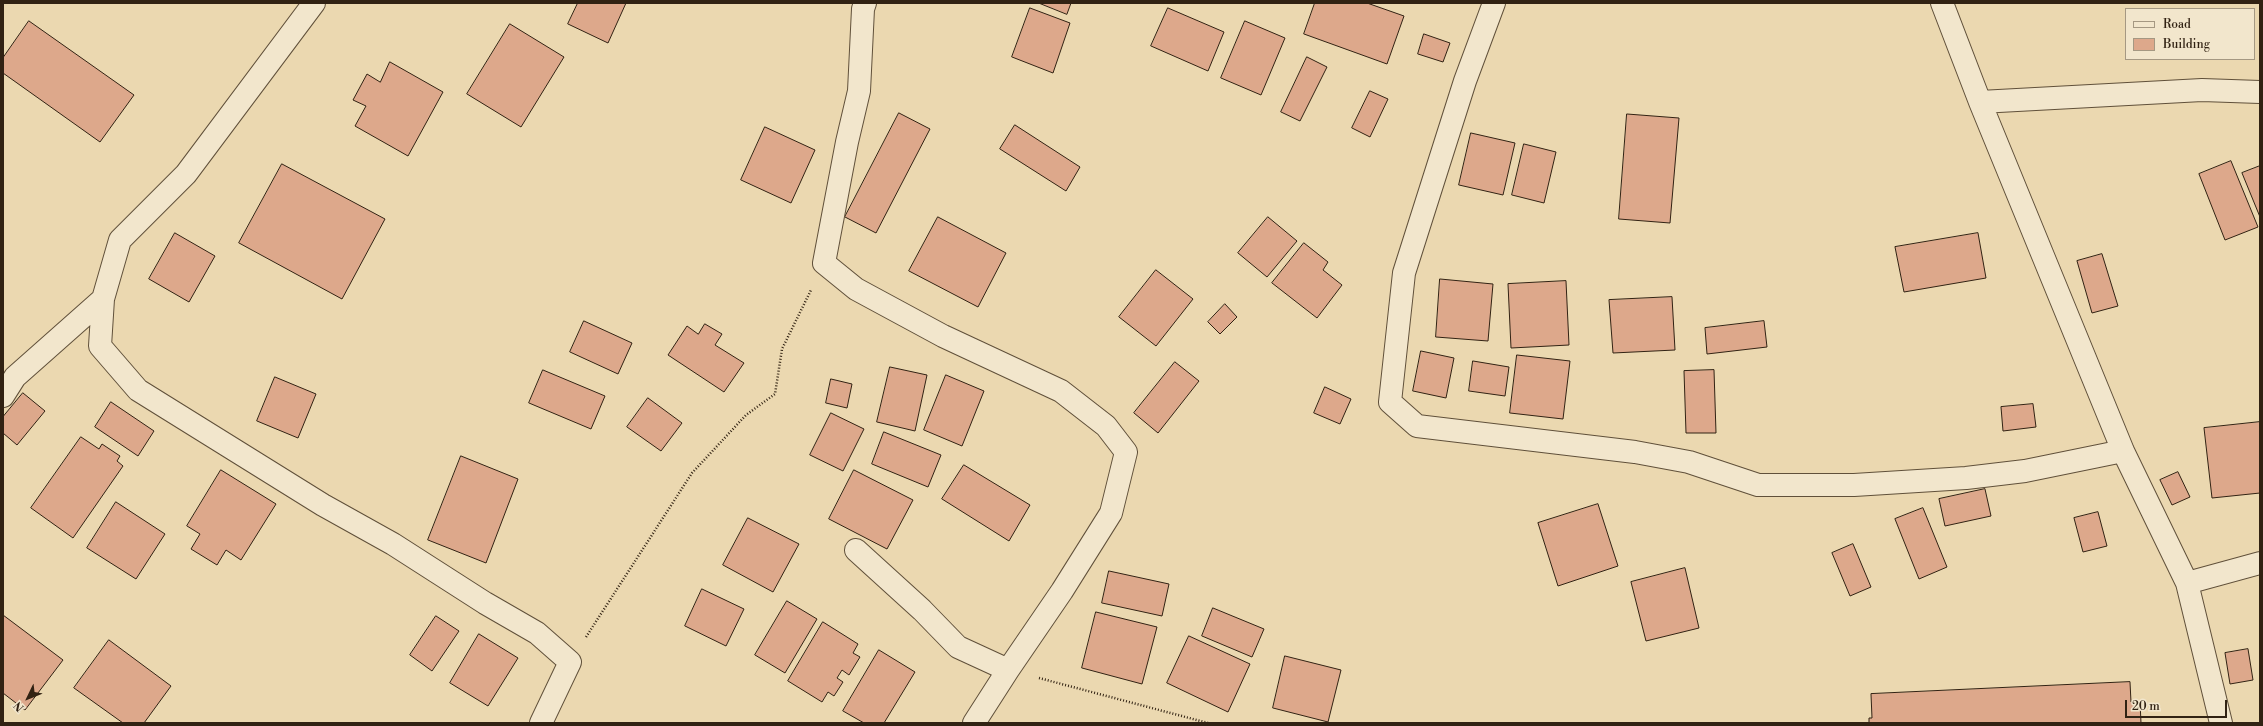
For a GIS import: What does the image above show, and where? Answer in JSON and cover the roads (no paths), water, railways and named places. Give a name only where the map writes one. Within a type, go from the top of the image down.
[{"type":"street","points":[[314,3],[186,174],[120,240],[103,299],[100,346],[138,390],[324,505],[393,544],[485,603],[537,633],[570,662],[540,723]]},
{"type":"street","points":[[866,3],[863,10],[859,91],[846,142],[824,262],[863,292],[944,336],[1060,391],[1106,426],[1126,452],[1111,513],[1062,591],[974,723]]},
{"type":"street","points":[[1494,3],[1465,81],[1404,273],[1390,402],[1417,426],[1636,452],[1689,462],[1758,485],[1854,485],[1966,478],[2025,471],[2123,451]]},
{"type":"street","points":[[1942,3],[1980,102],[2123,451],[2187,583],[2221,723]]},
{"type":"street","points":[[1980,102],[2202,90],[2260,92]]},
{"type":"street","points":[[3,396],[15,377],[103,299]]},
{"type":"street","points":[[856,550],[922,610],[958,646],[1008,670]]},
{"type":"street","points":[[2187,583],[2260,563]]}]
